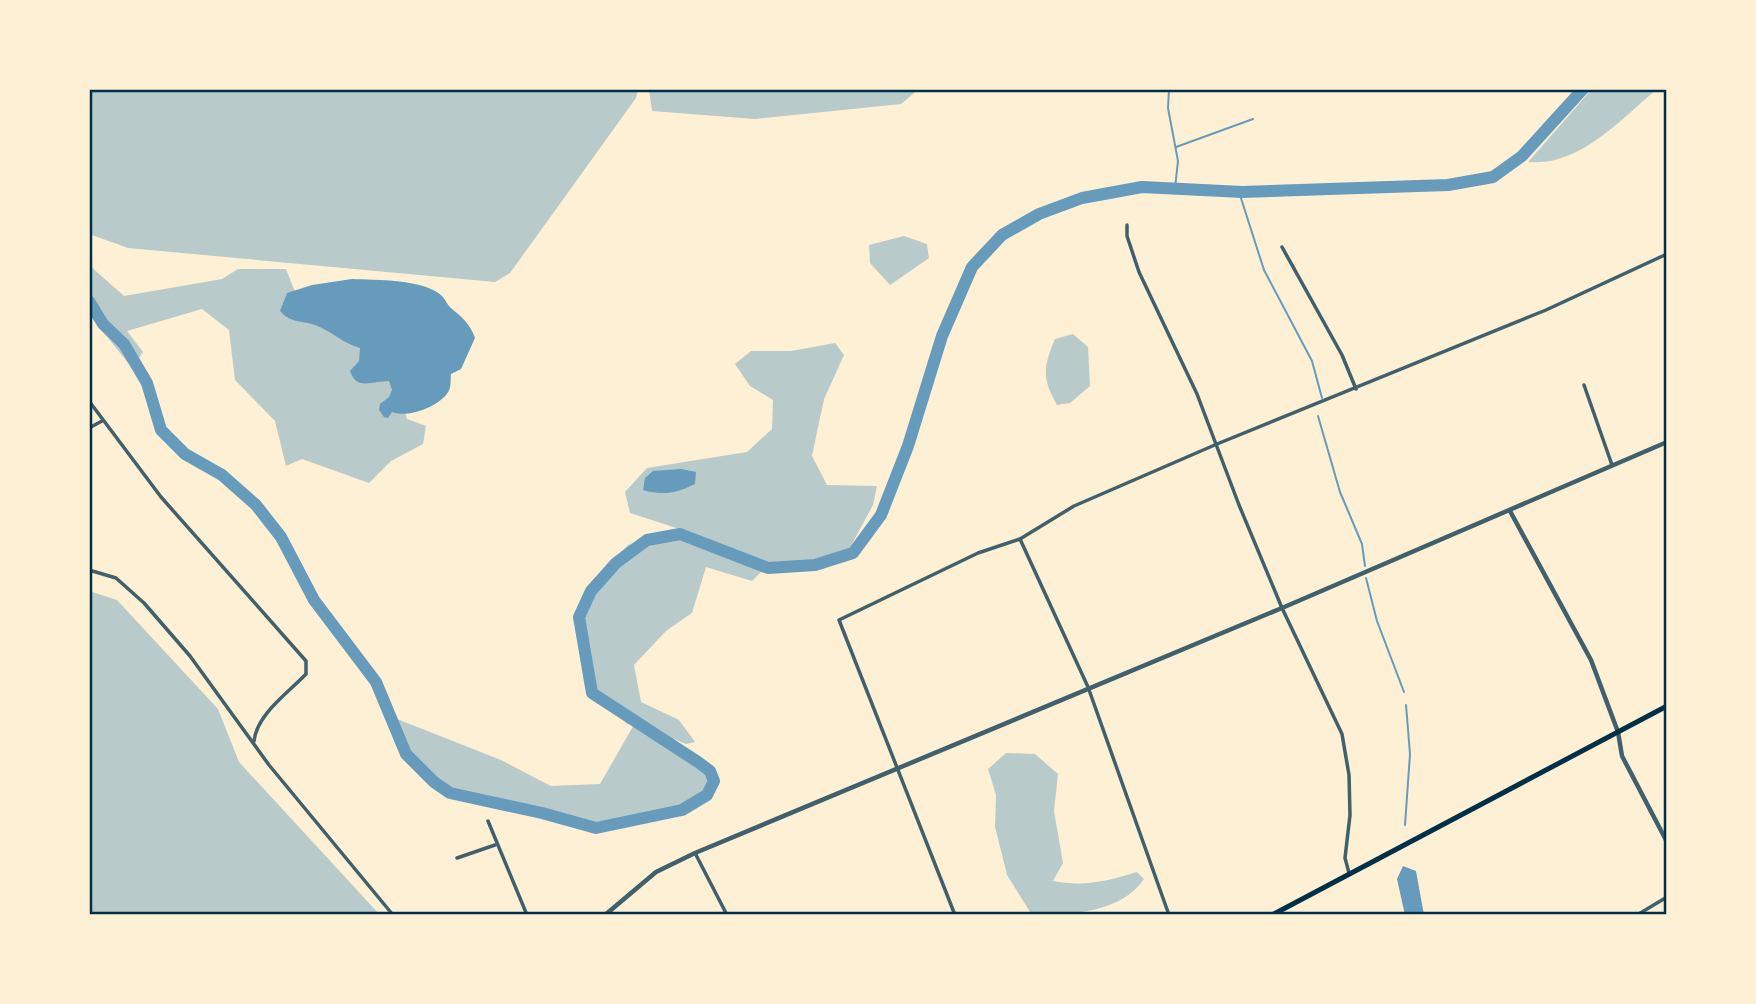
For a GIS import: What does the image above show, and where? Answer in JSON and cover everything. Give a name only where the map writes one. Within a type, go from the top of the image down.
[{"type":"main road","points":[[1272,915],[1667,706]]},
{"type":"street","points":[[1127,225],[1127,236],[1139,272],[1193,383],[1239,505],[1283,608],[1342,734],[1349,775],[1350,815],[1345,858],[1349,876]]},
{"type":"street","points":[[1282,247],[1342,355],[1356,389]]},
{"type":"street","points":[[955,915],[839,620],[978,553],[1020,539],[1074,506],[1217,443],[1546,310],[1667,254]]},
{"type":"street","points":[[1584,385],[1612,465]]},
{"type":"street","points":[[89,401],[161,497],[306,661],[306,674],[270,710],[257,729],[253,744]]},
{"type":"street","points":[[89,428],[102,421]]},
{"type":"street","points":[[605,915],[656,872],[695,853],[1283,608],[1667,442]]},
{"type":"street","points":[[1510,511],[1591,660],[1618,732],[1622,756],[1667,842]]},
{"type":"street","points":[[1020,539],[1088,687],[1169,915]]},
{"type":"street","points":[[89,570],[103,572],[128,586],[190,656],[253,744],[393,915]]},
{"type":"street","points":[[488,821],[495,845],[527,915]]},
{"type":"street","points":[[457,858],[495,845]]},
{"type":"street","points":[[695,853],[727,915]]},
{"type":"street","points":[[1637,915],[1667,897]]},
{"type":"shaded area","points":[[89,89],[638,89],[636,98],[510,273],[495,282],[128,248],[89,234]]},
{"type":"shaded area","points":[[649,89],[919,89],[901,104],[755,119],[652,111]]},
{"type":"shaded area","points":[[1592,89],[1657,89],[1598,139],[1581,149],[1547,162],[1528,162]]},
{"type":"shaded area","points":[[904,236],[927,244],[929,258],[890,285],[870,263],[869,245]]},
{"type":"shaded area","points":[[89,265],[124,296],[222,279],[238,269],[286,269],[302,310],[355,337],[395,383],[407,419],[426,426],[423,444],[391,461],[369,483],[302,459],[286,466],[275,421],[235,380],[229,330],[202,309],[127,331],[143,352],[132,368],[89,314]]},
{"type":"shaded area","points":[[1073,334],[1088,347],[1090,386],[1070,403],[1057,405],[1049,388],[1046,365],[1055,339]]},
{"type":"shaded area","points":[[835,343],[844,355],[824,399],[812,456],[827,485],[877,486],[873,505],[846,555],[807,566],[771,562],[752,581],[706,567],[692,613],[666,631],[634,665],[641,702],[679,720],[695,742],[686,744],[641,726],[710,771],[714,781],[707,795],[682,810],[596,828],[450,793],[406,754],[392,717],[501,760],[551,786],[600,784],[635,723],[627,724],[587,680],[575,629],[592,581],[628,545],[657,534],[692,533],[630,513],[625,492],[647,468],[747,452],[772,429],[773,400],[750,386],[735,364],[751,351],[791,351]]},
{"type":"shaded area","points":[[89,591],[117,600],[218,709],[239,762],[380,915],[89,915]]},
{"type":"shaded area","points":[[1006,753],[1035,754],[1058,774],[1054,811],[1063,863],[1053,881],[1096,882],[1137,872],[1144,879],[1134,890],[1122,899],[1094,910],[1032,915],[1007,875],[995,827],[996,795],[988,769]]},
{"type":"water","points":[[352,279],[424,286],[442,296],[463,318],[475,338],[461,369],[451,374],[449,390],[441,400],[421,411],[405,414],[392,412],[388,418],[384,417],[379,410],[380,404],[389,397],[392,390],[389,381],[361,383],[350,371],[359,361],[360,348],[315,325],[289,318],[280,311],[287,293],[312,285]]},
{"type":"water","points":[[681,469],[696,472],[695,484],[670,493],[643,490],[645,478],[653,471]]},
{"type":"water","points":[[1403,866],[1416,871],[1424,915],[1405,915],[1397,879]]},
{"type":"waterway","points":[[1169,89],[1168,108],[1178,161],[1175,188]]},
{"type":"waterway","points":[[89,301],[103,324],[124,344],[147,383],[161,430],[185,454],[222,475],[256,505],[281,537],[314,600],[376,682],[406,754],[434,782],[450,793],[596,828],[682,810],[707,795],[714,781],[710,771],[698,762],[592,693],[579,617],[591,591],[616,563],[647,540],[680,534],[768,568],[815,565],[853,553],[881,515],[908,446],[942,336],[972,267],[1002,235],[1039,214],[1082,198],[1142,187],[1242,192],[1448,185],[1493,177],[1522,156],[1583,89]]},
{"type":"waterway","points":[[1176,147],[1253,119]]},
{"type":"waterway","points":[[1239,192],[1264,270],[1312,361],[1322,398]]},
{"type":"waterway","points":[[1318,416],[1340,492],[1362,544],[1365,566]]},
{"type":"waterway","points":[[1366,578],[1377,621],[1404,692]]},
{"type":"waterway","points":[[1405,825],[1410,754],[1406,705]]}]
